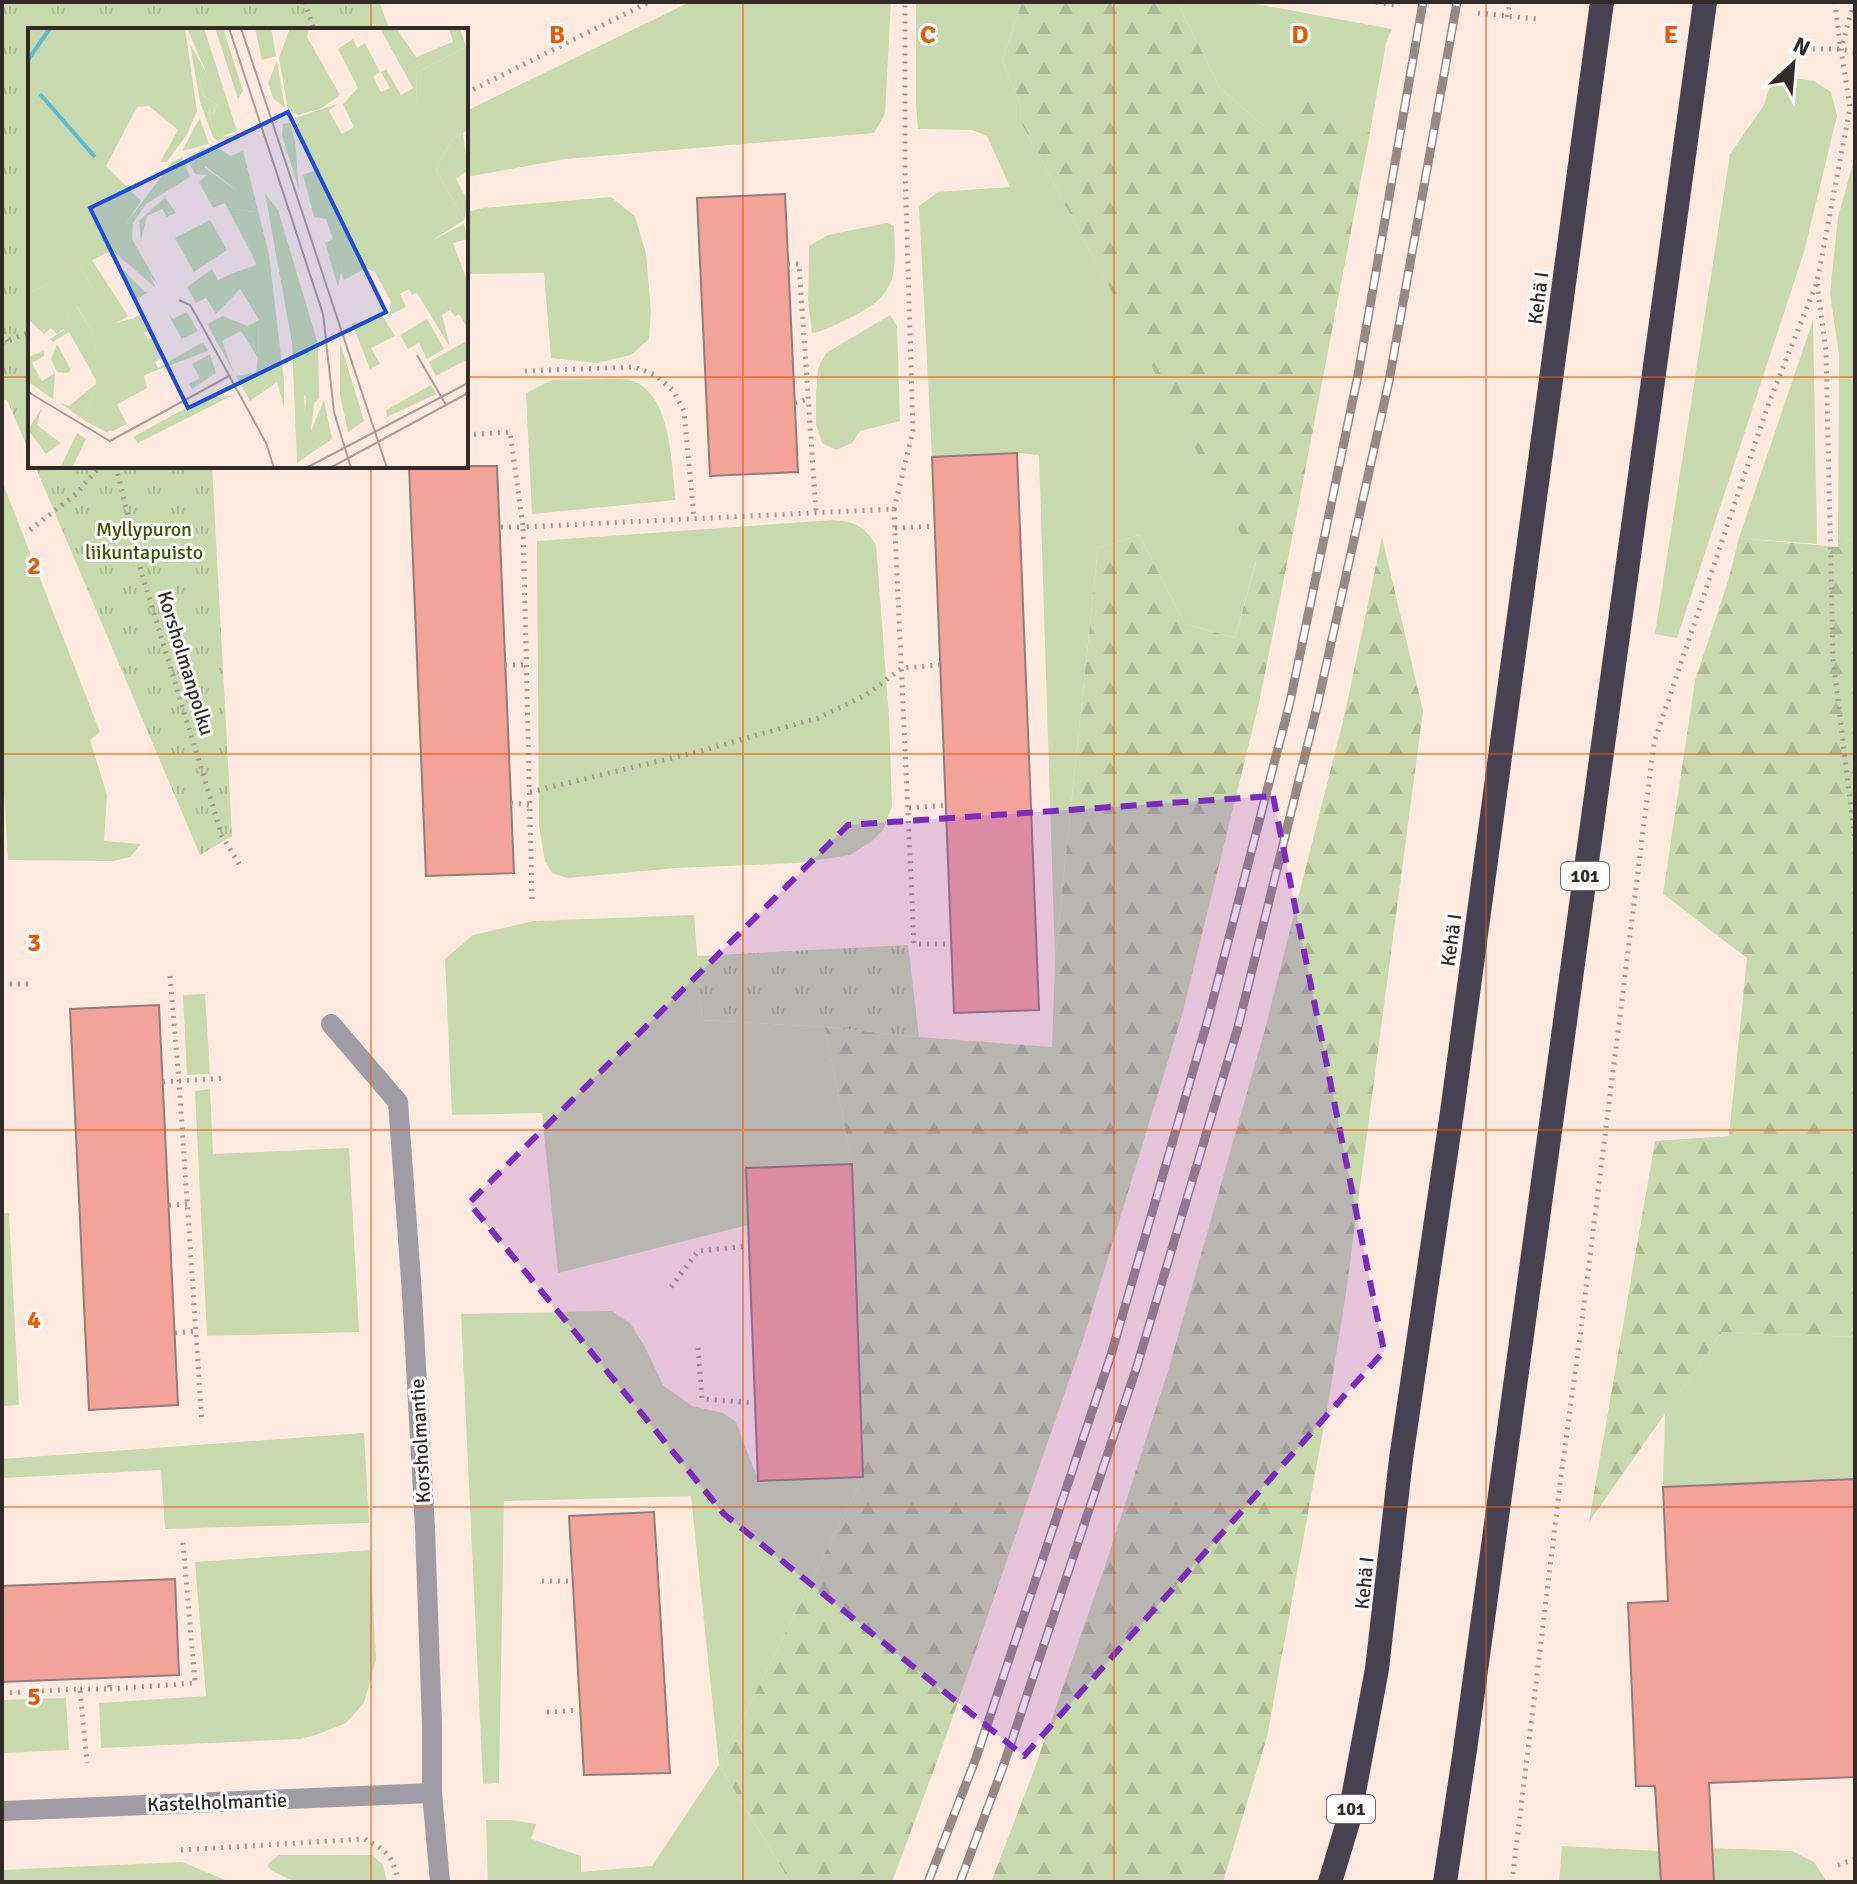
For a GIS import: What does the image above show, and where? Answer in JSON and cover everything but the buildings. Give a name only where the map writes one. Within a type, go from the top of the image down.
[{"type":"highway","name":"Kehä I","points":[[1330,1882],[1349,1819],[1380,1654],[1401,1459],[1454,1096],[1602,2]]},
{"type":"highway","name":"101","points":[[1445,1882],[1705,2]]},
{"type":"street","name":"Korsholmantie","points":[[331,1024],[398,1102],[425,1529],[432,1793],[440,1882]]},
{"type":"street","name":"Kastelholmantie","points":[[2,1811],[432,1793]]},
{"type":"path","points":[[305,2],[313,28]]},
{"type":"path","points":[[468,92],[649,2]]},
{"type":"path","points":[[905,2],[905,168],[913,431],[894,509],[914,944],[951,944]]},
{"type":"path","points":[[1376,2],[1394,5]]},
{"type":"path","points":[[1507,17],[1510,2]]},
{"type":"path","points":[[1512,1882],[1654,743],[1767,408],[1817,282],[1850,108],[1835,2]]},
{"type":"path","points":[[1841,49],[1854,2]]},
{"type":"path","points":[[1478,13],[1536,19]]},
{"type":"path","points":[[1797,49],[1855,52]]},
{"type":"path","points":[[788,264],[799,264],[816,512]]},
{"type":"path","points":[[1817,282],[1826,351],[1833,659],[1855,841]]},
{"type":"path","points":[[2,333],[5,342],[28,333]]},
{"type":"path","points":[[525,371],[635,367],[655,375],[673,390],[684,411],[694,518]]},
{"type":"path","points":[[795,403],[808,399]]},
{"type":"path","points":[[468,435],[510,432],[523,527],[532,899]]},
{"type":"path","points":[[30,530],[76,494],[98,468]]},
{"type":"path","name":"Korsholmanpolku","points":[[116,468],[141,571],[222,836],[239,864]]},
{"type":"path","points":[[499,527],[894,509]]},
{"type":"path","points":[[895,528],[935,526]]},
{"type":"path","points":[[505,665],[526,665]]},
{"type":"path","points":[[530,792],[697,752],[818,718],[866,695],[902,668],[940,665]]},
{"type":"path","points":[[511,803],[530,805]]},
{"type":"path","points":[[909,808],[946,805]]},
{"type":"path","points":[[170,976],[202,1423]]},
{"type":"path","points":[[2,984],[29,984]]},
{"type":"path","points":[[163,1082],[226,1078]]},
{"type":"path","points":[[169,1205],[188,1204]]},
{"type":"path","points":[[671,1287],[698,1251],[749,1246]]},
{"type":"path","points":[[175,1333],[196,1331]]},
{"type":"path","points":[[698,1348],[702,1399],[755,1403]]},
{"type":"path","points":[[2,1693],[195,1683],[183,1542]]},
{"type":"path","points":[[542,1581],[573,1581]]},
{"type":"path","points":[[109,1678],[110,1689]]},
{"type":"path","points":[[80,1689],[87,1763]]},
{"type":"path","points":[[547,1712],[580,1710]]},
{"type":"path","points":[[181,1850],[364,1839],[383,1849],[394,1863],[398,1882]]},
{"type":"path","points":[[1838,1865],[1855,1859]]},
{"type":"highlighted area","points":[[1273,796],[1384,1351],[1024,1756],[724,1514],[469,1203],[848,825]]},
{"type":"green space","points":[[2,2],[379,2],[389,28],[28,28],[28,449],[7,400],[2,400]]},
{"type":"green space","points":[[690,2],[891,2],[885,114],[874,133],[566,159],[468,177],[468,110]]},
{"type":"green space","points":[[916,2],[1022,2],[1002,60],[1020,102],[1021,122],[1256,561],[1235,638],[1185,624],[1139,535],[1098,548],[1055,959],[1039,455],[1017,453],[932,457],[919,206],[938,192],[1010,187],[987,136],[972,130],[918,129]]},
{"type":"green space","points":[[1022,2],[1177,2],[1220,88],[1265,127],[1313,97],[1370,132],[1259,703],[1182,1015],[1082,1343],[943,1745],[892,1882],[788,1882],[719,1765],[863,1477],[852,1164],[825,1027],[1052,1047],[1055,959],[1098,548],[1139,535],[1185,624],[1235,638],[1256,562],[1021,122],[1020,102],[1002,60]]},
{"type":"green space","points":[[1177,2],[1245,2],[1392,29],[1386,43],[1370,132],[1345,118],[1265,127],[1220,88]]},
{"type":"green space","points":[[1773,75],[1814,81],[1831,92],[1837,116],[1804,252],[1677,638],[1655,634],[1730,154],[1764,105]]},
{"type":"green space","points":[[1855,156],[1855,538],[1838,547],[1839,354],[1830,294],[1838,217]]},
{"type":"green space","points":[[611,197],[635,216],[646,254],[651,311],[649,339],[631,355],[597,363],[551,358],[544,273],[468,274],[468,212]]},
{"type":"green space","points":[[887,223],[894,226],[895,259],[894,272],[885,292],[864,310],[812,333],[808,300],[809,246],[828,235]]},
{"type":"green space","points":[[890,315],[897,326],[900,421],[860,431],[852,443],[836,450],[822,443],[816,424],[818,368],[826,353]]},
{"type":"green space","points":[[1813,320],[1817,544],[1739,538]]},
{"type":"green space","points":[[622,379],[646,389],[662,416],[676,500],[532,514],[526,393],[552,380]]},
{"type":"green space","name":"Myllypuron liikuntapuisto","points":[[36,468],[212,468],[232,836],[200,855]]},
{"type":"green space","points":[[2,481],[100,732],[90,740],[107,795],[104,841],[141,844],[130,857],[113,861],[8,860],[2,756]]},
{"type":"green space","points":[[834,520],[859,526],[876,545],[889,717],[892,806],[883,830],[850,855],[799,863],[677,868],[567,878],[552,873],[545,861],[539,826],[537,541]]},
{"type":"green space","points":[[1382,537],[1423,711],[1345,1300],[1267,1737],[1223,1882],[991,1882],[1033,1773],[1108,1557],[1168,1371],[1265,1029],[1345,713]]},
{"type":"green space","points":[[1739,538],[1838,547],[1855,538],[1855,1337],[1722,1332],[1589,1522],[1655,1141],[1729,1136],[1747,958],[1663,894],[1695,681]]},
{"type":"green space","points":[[694,915],[702,1020],[825,1027],[852,1164],[747,1168],[748,1225],[558,1273],[542,1113],[452,1115],[445,959],[473,935],[534,921]]},
{"type":"green space","points":[[908,945],[919,1037],[825,1027],[702,1020],[697,956]]},
{"type":"green space","points":[[205,994],[210,1074],[187,1075],[183,995]]},
{"type":"green space","points":[[210,1089],[213,1154],[349,1148],[359,1332],[207,1336],[195,1091]]},
{"type":"green space","points":[[2,1213],[9,1213],[19,1405],[2,1406]]},
{"type":"green space","points":[[612,1311],[630,1323],[663,1385],[692,1406],[723,1413],[736,1422],[758,1480],[863,1477],[719,1765],[691,1496],[504,1501],[499,1783],[483,1784],[461,1314]]},
{"type":"green space","points":[[1722,1332],[1855,1337],[1855,1479],[1663,1487],[1665,1413]]},
{"type":"green space","points":[[364,1433],[369,1523],[165,1529],[161,1470],[2,1478],[2,1459]]},
{"type":"green space","points":[[370,1550],[376,1660],[364,1703],[346,1723],[300,1739],[101,1748],[99,1703],[206,1696],[195,1562]]},
{"type":"green space","points":[[66,1698],[69,1750],[2,1753],[2,1700]]},
{"type":"green space","points":[[719,1765],[788,1882],[488,1882],[486,1820],[536,1824],[531,1839],[581,1856],[581,1872],[652,1866]]},
{"type":"green space","points":[[1562,1846],[1659,1851],[1661,1882],[1559,1882]]},
{"type":"green space","points":[[1712,1848],[1792,1851],[1814,1862],[1827,1882],[1714,1882]]},
{"type":"green space","points":[[279,1855],[372,1855],[383,1865],[387,1882],[296,1882],[272,1871],[267,1865]]},
{"type":"green space","points":[[182,1862],[230,1882],[2,1882],[2,1870]]},
{"type":"railway","points":[[928,1882],[976,1758],[1111,1355],[1208,1019],[1290,702],[1358,375],[1423,2]]},
{"type":"railway","points":[[960,1882],[1003,1767],[1137,1366],[1238,1027],[1317,707],[1389,381],[1457,2]]}]
